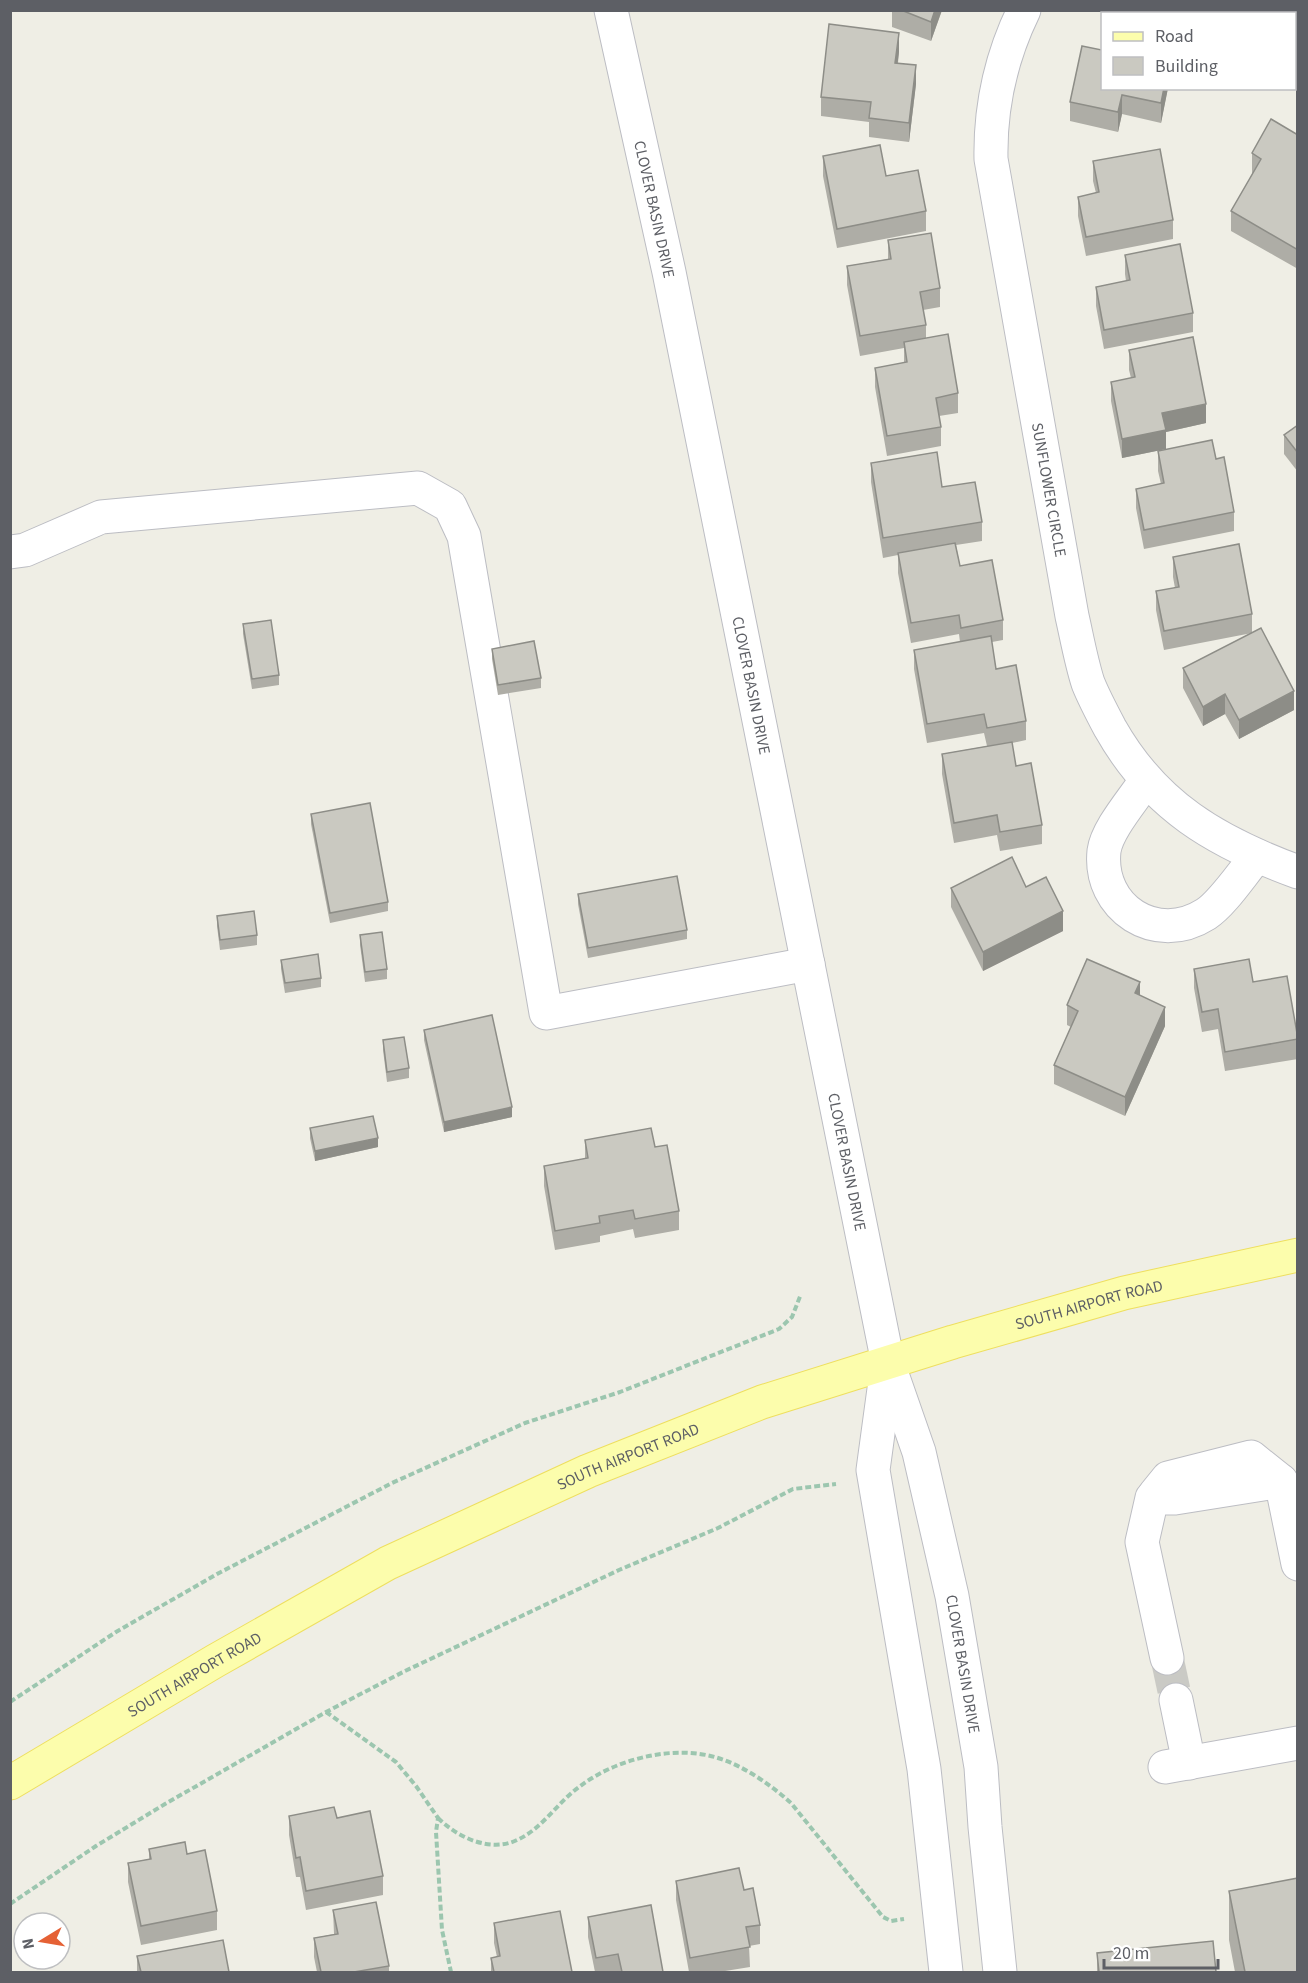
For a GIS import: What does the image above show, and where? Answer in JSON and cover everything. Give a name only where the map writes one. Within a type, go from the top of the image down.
[{"type":"main road","name":"SOUTH AIRPORT ROAD","points":[[10,1784],[205,1667],[388,1563],[599,1467],[762,1402],[953,1342],[1124,1293],[1298,1255]]},
{"type":"street","name":"CLOVER BASIN DRIVE","points":[[611,10],[669,272],[888,1363],[919,1452],[952,1596],[981,1767],[1000,1972]]},
{"type":"street","name":"SUNFLOWER CIRCLE","points":[[1024,10],[1003,65],[992,117],[991,159],[994,189],[1083,667],[1096,702],[1121,746],[1146,780],[1162,797],[1203,828],[1257,856],[1298,872]]},
{"type":"street","points":[[10,552],[25,550],[100,517],[418,488],[450,507],[464,536],[546,1013],[808,964]]},
{"type":"street","points":[[1146,780],[1112,831],[1104,850],[1105,871],[1111,890],[1121,904],[1137,919],[1145,923],[1166,926],[1184,924],[1203,916],[1214,908],[1257,856]]},
{"type":"street","name":"CLOVER BASIN DRIVE","points":[[888,1363],[873,1470],[924,1769],[946,1972]]},
{"type":"street","points":[[1167,1658],[1142,1542],[1152,1497],[1175,1498],[1281,1481],[1298,1564]]},
{"type":"street","points":[[1176,1700],[1177,1765],[1298,1743]]},
{"type":"path","points":[[10,1702],[81,1654],[219,1573],[392,1483],[525,1423],[620,1392],[779,1329],[792,1317],[801,1294]]},
{"type":"path","points":[[10,1904],[126,1828],[327,1712],[456,1646],[609,1574],[718,1528],[793,1489],[836,1484]]},
{"type":"path","points":[[327,1712],[396,1762],[438,1818],[454,1832],[477,1842],[493,1844],[510,1843],[531,1832],[578,1788],[610,1768],[633,1760],[660,1755],[691,1753],[718,1758],[738,1766],[777,1790],[791,1803],[883,1917],[891,1921],[904,1919]]},
{"type":"path","points":[[438,1818],[436,1832],[442,1930],[451,1972]]},
{"type":"building","points":[[901,10],[935,10],[931,22]]},
{"type":"building","points":[[829,24],[899,33],[895,63],[916,65],[909,123],[869,118],[871,102],[821,97]]},
{"type":"building","points":[[1082,46],[1101,50],[1101,90],[1164,90],[1161,103],[1122,95],[1118,112],[1070,102]]},
{"type":"building","points":[[1271,119],[1298,135],[1298,250],[1231,211],[1261,159],[1252,153]]},
{"type":"building","points":[[880,145],[886,176],[918,170],[926,211],[837,229],[823,156]]},
{"type":"building","points":[[1160,149],[1173,220],[1086,237],[1078,197],[1099,192],[1093,161]]},
{"type":"building","points":[[931,233],[940,288],[920,292],[926,325],[860,336],[847,266],[891,259],[888,240]]},
{"type":"building","points":[[1180,244],[1193,313],[1104,330],[1096,287],[1130,280],[1125,255]]},
{"type":"building","points":[[948,334],[958,393],[936,398],[941,427],[887,436],[875,368],[907,362],[904,342]]},
{"type":"building","points":[[1193,337],[1206,404],[1162,413],[1166,430],[1122,439],[1111,382],[1135,377],[1129,350]]},
{"type":"building","points":[[1298,425],[1298,453],[1284,435]]},
{"type":"building","points":[[1212,440],[1216,459],[1224,457],[1234,512],[1144,530],[1136,489],[1164,483],[1158,451]]},
{"type":"building","points":[[937,452],[942,487],[975,482],[982,522],[883,538],[871,463]]},
{"type":"building","points":[[955,543],[960,566],[992,560],[1003,620],[961,628],[959,615],[911,623],[898,553]]},
{"type":"building","points":[[1239,544],[1252,614],[1164,631],[1156,591],[1179,587],[1173,557]]},
{"type":"building","points":[[271,620],[279,675],[252,679],[243,624]]},
{"type":"building","points":[[1261,628],[1294,691],[1239,720],[1225,694],[1203,707],[1183,668]]},
{"type":"building","points":[[991,636],[996,669],[1016,665],[1026,721],[987,728],[984,714],[927,724],[914,650]]},
{"type":"building","points":[[534,641],[541,678],[498,685],[492,649]]},
{"type":"building","points":[[1012,742],[1016,766],[1031,763],[1042,825],[1000,832],[997,815],[954,823],[942,754]]},
{"type":"building","points":[[370,803],[388,902],[330,913],[311,814]]},
{"type":"building","points":[[1012,857],[1026,887],[1046,877],[1063,911],[983,952],[951,888]]},
{"type":"building","points":[[677,876],[687,930],[588,948],[578,894]]},
{"type":"building","points":[[254,911],[257,935],[220,940],[217,916]]},
{"type":"building","points":[[382,932],[387,969],[365,972],[360,935]]},
{"type":"building","points":[[318,954],[321,978],[285,983],[281,960]]},
{"type":"building","points":[[1087,959],[1140,982],[1135,993],[1165,1007],[1125,1097],[1054,1065],[1078,1011],[1067,1005]]},
{"type":"building","points":[[1249,959],[1253,982],[1287,976],[1298,1039],[1225,1052],[1218,1009],[1202,1012],[1194,969]]},
{"type":"building","points":[[492,1015],[512,1107],[444,1122],[424,1030]]},
{"type":"building","points":[[404,1037],[409,1068],[387,1072],[383,1040]]},
{"type":"building","points":[[373,1116],[378,1138],[315,1151],[310,1128]]},
{"type":"building","points":[[651,1128],[655,1147],[667,1145],[679,1211],[635,1219],[633,1210],[599,1216],[600,1223],[555,1231],[544,1166],[588,1158],[585,1140]]},
{"type":"building","points":[[334,1807],[337,1818],[370,1811],[383,1876],[306,1891],[300,1857],[296,1858],[289,1816]]},
{"type":"building","points":[[185,1842],[187,1854],[205,1850],[217,1911],[141,1926],[128,1863],[151,1859],[149,1849]]},
{"type":"building","points":[[739,1868],[744,1890],[753,1888],[760,1925],[746,1927],[750,1947],[690,1958],[676,1881]]},
{"type":"building","points":[[1298,1878],[1298,1972],[1245,1972],[1229,1891]]},
{"type":"building","points":[[376,1902],[389,1966],[354,1972],[321,1972],[314,1938],[338,1934],[333,1910]]},
{"type":"building","points":[[651,1905],[663,1972],[622,1972],[618,1954],[596,1958],[588,1917]]},
{"type":"building","points":[[560,1911],[572,1972],[494,1972],[491,1958],[500,1956],[494,1923]]},
{"type":"building","points":[[223,1940],[229,1972],[141,1972],[137,1956]]},
{"type":"building","points":[[1213,1941],[1216,1972],[1099,1972],[1097,1953]]},
{"type":"tunnel","points":[[1167,1658],[1176,1700]]}]
